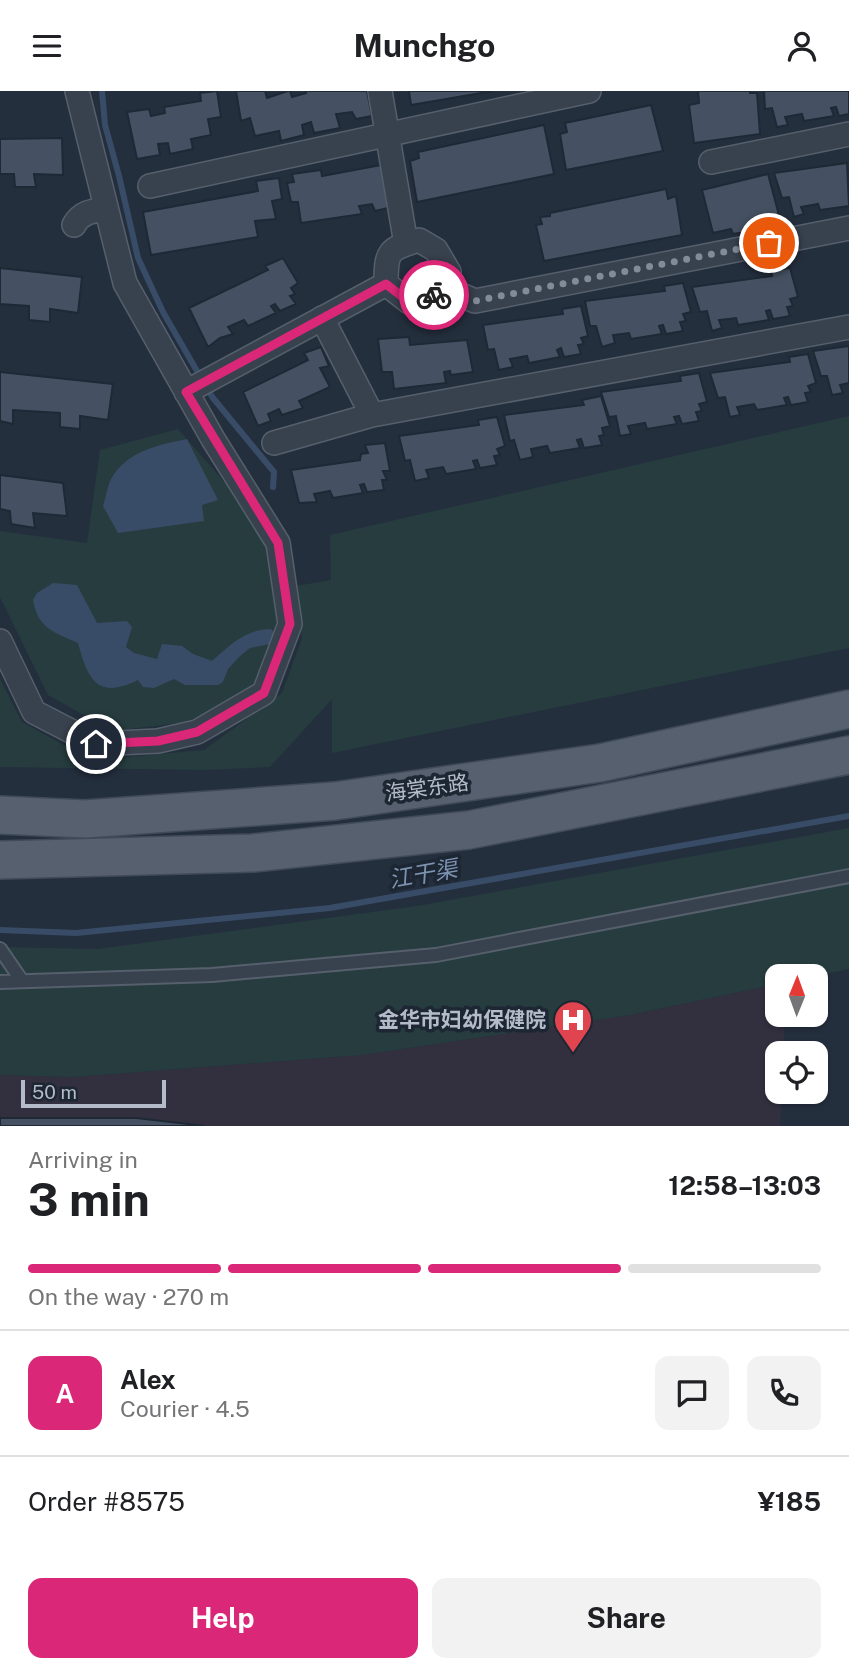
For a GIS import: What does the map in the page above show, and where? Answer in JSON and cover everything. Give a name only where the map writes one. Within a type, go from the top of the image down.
[{"type":"main road","name":"海棠东路","points":[[0,815],[85,819],[335,801],[600,763],[849,709]]},
{"type":"main road","points":[[0,860],[253,853],[469,829],[849,755]]},
{"type":"street","points":[[0,641],[34,712],[96,744],[158,741],[197,732],[264,693],[290,624],[278,543],[186,392],[125,283],[77,91]]},
{"type":"street","points":[[380,91],[406,244]]},
{"type":"street","points":[[150,186],[590,91]]},
{"type":"street","points":[[710,162],[849,134]]},
{"type":"street","points":[[74,225],[78,217],[86,213],[106,209]]},
{"type":"street","points":[[440,286],[475,301],[849,227]]},
{"type":"street","points":[[419,240],[436,250],[449,272],[432,298],[409,302],[386,284],[386,260],[396,246],[419,240]]},
{"type":"street","points":[[186,392],[386,284]]},
{"type":"street","points":[[323,318],[367,405]]},
{"type":"street","points":[[274,443],[322,430],[367,405],[849,327]]},
{"type":"lane","points":[[0,982],[212,975],[436,955],[849,876]]},
{"type":"lane","points":[[0,949],[22,981]]},
{"type":"shaded area","name":"金华市妇幼保健院","points":[[765,987],[765,1027],[784,1027],[784,1041],[765,1041],[765,1104],[781,1104],[780,1126],[0,1126],[0,1075],[74,1077],[362,1055],[630,1015]]},
{"type":"green space","points":[[849,416],[849,648],[332,753],[332,699],[270,767],[204,770],[0,767],[0,679],[22,722],[91,760],[204,750],[282,693],[302,638],[296,586],[331,580],[330,535]]},
{"type":"green space","points":[[178,429],[278,543],[290,624],[253,699],[181,723],[112,731],[48,695],[0,597],[0,531],[87,543],[100,450]]},
{"type":"green space","points":[[849,828],[849,969],[828,973],[828,964],[765,964],[765,987],[630,1015],[362,1055],[74,1077],[0,1075],[0,947],[97,949],[417,906]]},
{"type":"water","points":[[187,439],[218,500],[202,505],[204,521],[118,533],[103,506],[110,482],[118,469],[144,451]]},
{"type":"water","points":[[53,583],[77,585],[97,623],[127,621],[132,627],[126,647],[134,653],[157,659],[162,644],[182,646],[193,654],[212,661],[239,639],[254,632],[271,629],[277,636],[275,643],[250,648],[240,656],[228,669],[223,682],[218,685],[185,685],[174,679],[154,688],[143,687],[138,680],[124,686],[104,687],[96,683],[91,676],[78,643],[48,628],[35,610],[33,600],[37,593]]},
{"type":"building","points":[[217,91],[221,117],[208,119],[211,135],[191,139],[193,149],[170,154],[168,143],[158,144],[160,155],[137,159],[127,112],[149,109],[151,116],[165,113],[164,107],[201,101],[200,93]]},
{"type":"building","points":[[236,91],[265,91],[267,98],[288,91],[292,97],[306,93],[305,91],[367,91],[372,116],[356,119],[352,112],[336,114],[340,128],[314,133],[311,122],[302,125],[304,135],[281,141],[279,131],[255,136],[250,118],[241,121]]},
{"type":"building","points":[[409,91],[493,91],[411,105]]},
{"type":"building","points":[[698,91],[757,93],[760,134],[694,143],[689,105],[699,103]]},
{"type":"building","points":[[764,91],[849,91],[849,114],[839,116],[836,107],[831,108],[834,116],[804,121],[802,114],[785,117],[788,125],[777,127],[772,108],[765,109]]},
{"type":"building","points":[[651,105],[663,151],[566,170],[560,134],[567,132],[565,123]]},
{"type":"building","points":[[544,125],[554,174],[417,202],[410,161],[419,158],[418,152]]},
{"type":"building","points":[[62,138],[63,175],[34,174],[36,187],[15,187],[14,174],[0,174],[0,139]]},
{"type":"building","points":[[847,163],[849,206],[820,210],[818,204],[801,207],[804,214],[794,217],[789,197],[782,198],[774,173]]},
{"type":"building","points":[[381,165],[388,208],[375,211],[372,204],[359,206],[362,214],[301,223],[298,202],[291,202],[287,183],[294,182],[292,174],[321,170],[322,176]]},
{"type":"building","points":[[768,174],[780,219],[762,222],[764,229],[733,234],[731,229],[713,233],[702,190]]},
{"type":"building","points":[[279,178],[282,199],[272,201],[276,219],[255,221],[258,237],[151,255],[143,212],[258,191],[256,181]]},
{"type":"building","points":[[666,189],[668,199],[676,196],[682,235],[544,261],[536,225],[542,224],[540,217]]},
{"type":"building","points":[[283,258],[298,283],[291,288],[295,294],[290,296],[296,304],[280,311],[275,304],[271,306],[276,313],[248,326],[244,320],[228,327],[233,334],[220,338],[208,347],[189,308],[268,270],[265,266]]},
{"type":"building","points":[[0,268],[82,277],[78,313],[50,309],[50,322],[29,320],[29,306],[0,304]]},
{"type":"building","points":[[790,268],[798,297],[790,299],[793,306],[787,307],[790,316],[773,319],[770,310],[766,311],[769,320],[738,325],[736,318],[719,320],[722,328],[712,331],[707,311],[700,312],[692,287],[772,276],[771,271]]},
{"type":"building","points":[[683,283],[691,312],[683,314],[686,321],[680,322],[683,331],[666,334],[663,325],[659,326],[662,334],[631,339],[629,333],[613,335],[615,343],[602,347],[596,326],[590,326],[585,301],[665,291],[664,286]]},
{"type":"building","points":[[581,306],[588,336],[581,338],[584,344],[578,345],[581,354],[564,357],[561,348],[557,350],[560,357],[529,363],[527,356],[510,359],[513,367],[499,370],[494,349],[488,350],[483,325],[563,314],[562,309]]},
{"type":"building","points":[[409,337],[410,345],[467,340],[473,372],[451,375],[450,371],[444,372],[446,383],[394,389],[392,372],[382,372],[378,339]]},
{"type":"building","points":[[849,346],[849,383],[840,385],[843,393],[832,395],[827,376],[821,376],[813,351]]},
{"type":"building","points":[[321,347],[329,366],[320,368],[330,387],[299,401],[303,408],[282,415],[279,409],[268,414],[271,421],[258,426],[243,392],[308,360],[304,353]]},
{"type":"building","points":[[808,354],[816,383],[808,386],[811,392],[805,393],[808,402],[791,405],[788,397],[784,398],[787,405],[757,410],[754,404],[737,407],[740,415],[730,417],[725,397],[718,398],[710,373],[790,362],[789,357]]},
{"type":"building","points":[[0,372],[113,384],[108,420],[80,416],[80,429],[60,427],[60,413],[13,410],[13,424],[0,421]]},
{"type":"building","points":[[699,373],[707,402],[699,404],[702,411],[696,412],[699,421],[682,424],[679,416],[674,417],[677,424],[647,429],[645,423],[628,426],[631,434],[620,436],[616,416],[609,417],[601,392],[681,381],[680,376]]},
{"type":"building","points":[[601,396],[610,426],[602,428],[604,435],[599,436],[602,445],[584,448],[581,439],[577,440],[580,448],[550,453],[547,446],[531,449],[533,457],[520,460],[514,440],[510,441],[504,415],[584,405],[582,400]]},
{"type":"building","points":[[497,417],[505,446],[497,449],[500,455],[494,456],[497,465],[480,468],[477,460],[473,461],[476,469],[446,474],[443,467],[426,470],[429,478],[415,481],[410,460],[405,461],[399,436],[479,425],[478,420]]},
{"type":"building","points":[[385,443],[390,471],[383,471],[387,480],[382,480],[384,490],[367,492],[364,484],[360,485],[363,493],[333,498],[330,491],[314,494],[317,502],[299,503],[291,470],[360,460],[361,454],[368,453],[365,445]]},
{"type":"building","points":[[0,475],[63,483],[67,516],[33,513],[35,528],[11,524],[10,511],[0,509]]},
{"type":"building","points":[[0,1118],[136,1118],[205,1126],[0,1126]]},
{"type":"waterway","points":[[102,91],[105,125],[138,258],[163,312],[201,378]]},
{"type":"waterway","points":[[206,387],[274,472],[273,487]]},
{"type":"waterway","name":"江干渠","points":[[0,930],[76,933],[330,908],[849,816]]},
{"type":"way so far","points":[[434,295],[440,286],[475,301],[769,243]]},
{"type":"place","name":"金华市妇幼保健院","points":[[573,1054]]},
{"type":"route","points":[[96,744],[158,741],[197,732],[264,693],[290,624],[278,543],[186,392],[386,284],[409,302],[432,298],[434,295]]}]
